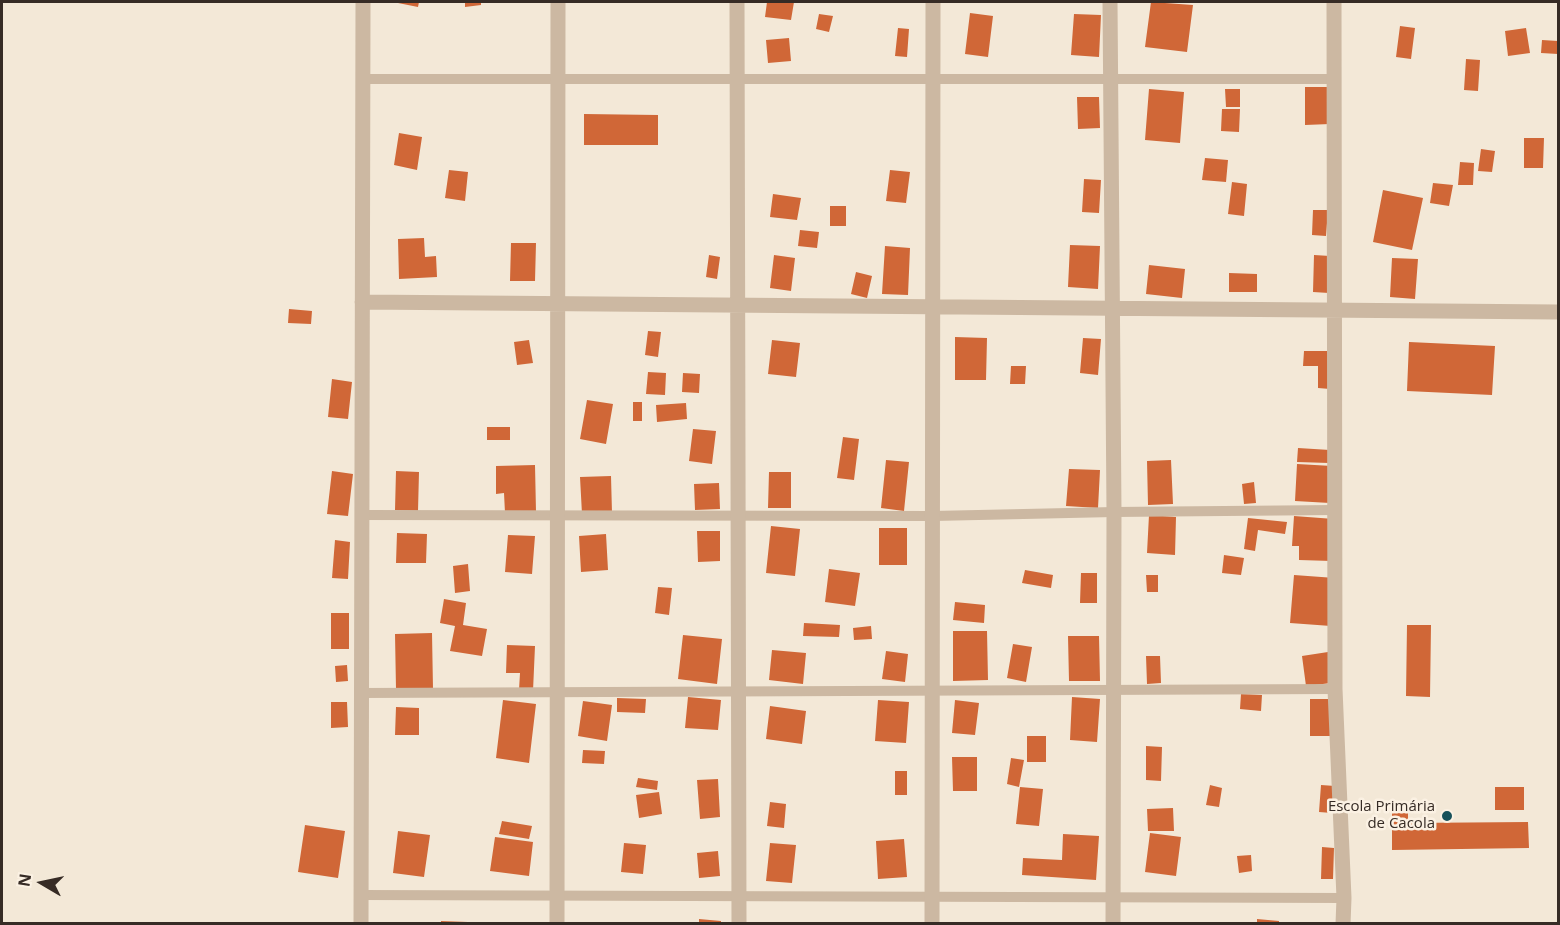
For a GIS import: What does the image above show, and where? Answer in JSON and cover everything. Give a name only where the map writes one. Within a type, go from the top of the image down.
[{"type":"street","points":[[361,924],[363,2]]},
{"type":"street","points":[[557,924],[558,2]]},
{"type":"street","points":[[737,2],[739,924]]},
{"type":"street","points":[[932,924],[933,2]]},
{"type":"street","points":[[1110,2],[1114,512],[1113,924]]},
{"type":"street","points":[[1334,2],[1335,689],[1344,898],[1343,924]]},
{"type":"street","points":[[362,303],[1558,312]]},
{"type":"lane","points":[[363,79],[1334,79]]},
{"type":"lane","points":[[363,515],[933,516],[1335,510]]},
{"type":"lane","points":[[361,693],[1335,689]]},
{"type":"lane","points":[[361,895],[1344,898]]},
{"type":"building","points":[[393,2],[419,2],[418,7]]},
{"type":"building","points":[[465,2],[481,2],[481,5],[465,7]]},
{"type":"building","points":[[767,2],[794,2],[791,20],[765,17]]},
{"type":"building","points":[[1151,2],[1193,5],[1187,52],[1145,47]]},
{"type":"building","points":[[970,13],[993,16],[988,57],[965,54]]},
{"type":"building","points":[[819,14],[833,16],[829,32],[816,29]]},
{"type":"building","points":[[1074,14],[1101,15],[1099,57],[1071,55]]},
{"type":"building","points":[[1400,26],[1415,28],[1411,59],[1396,57]]},
{"type":"building","points":[[898,28],[909,29],[907,57],[895,56]]},
{"type":"building","points":[[1526,28],[1530,53],[1508,56],[1505,31]]},
{"type":"building","points":[[789,38],[791,61],[768,63],[766,40]]},
{"type":"building","points":[[1542,40],[1558,41],[1558,54],[1541,53]]},
{"type":"building","points":[[1466,59],[1480,60],[1478,91],[1464,90]]},
{"type":"building","points":[[1305,87],[1329,87],[1330,124],[1305,125]]},
{"type":"building","points":[[1149,89],[1184,92],[1180,143],[1145,140]]},
{"type":"building","points":[[1225,89],[1240,89],[1240,107],[1226,107]]},
{"type":"building","points":[[1077,97],[1099,97],[1100,128],[1078,129]]},
{"type":"building","points":[[1222,109],[1240,109],[1239,132],[1221,131]]},
{"type":"building","points":[[584,114],[658,115],[658,145],[584,145]]},
{"type":"building","points":[[399,133],[422,137],[417,170],[394,165]]},
{"type":"building","points":[[1524,138],[1544,138],[1543,168],[1524,168]]},
{"type":"building","points":[[1481,149],[1495,151],[1492,172],[1478,171]]},
{"type":"building","points":[[1205,158],[1228,160],[1226,182],[1202,180]]},
{"type":"building","points":[[1460,162],[1474,163],[1473,185],[1458,185]]},
{"type":"building","points":[[449,170],[468,172],[465,201],[445,198]]},
{"type":"building","points":[[890,170],[910,172],[906,203],[886,201]]},
{"type":"building","points":[[1084,179],[1101,180],[1099,213],[1082,212]]},
{"type":"building","points":[[1232,182],[1247,184],[1244,216],[1228,214]]},
{"type":"building","points":[[1433,183],[1453,185],[1449,206],[1430,203]]},
{"type":"building","points":[[1383,190],[1423,198],[1412,250],[1373,242]]},
{"type":"building","points":[[773,194],[801,198],[797,220],[770,217]]},
{"type":"building","points":[[830,206],[846,206],[846,226],[830,226]]},
{"type":"building","points":[[1313,210],[1328,210],[1326,236],[1312,235]]},
{"type":"building","points":[[800,230],[819,232],[817,248],[798,246]]},
{"type":"building","points":[[424,238],[425,257],[436,256],[437,277],[399,279],[398,239]]},
{"type":"building","points":[[511,243],[536,243],[535,281],[510,281]]},
{"type":"building","points":[[1070,245],[1100,246],[1098,289],[1068,287]]},
{"type":"building","points":[[885,246],[910,248],[908,295],[882,294]]},
{"type":"building","points":[[709,255],[720,257],[717,279],[706,277]]},
{"type":"building","points":[[774,255],[795,258],[791,291],[770,288]]},
{"type":"building","points":[[1314,255],[1330,256],[1329,293],[1313,292]]},
{"type":"building","points":[[1392,258],[1418,259],[1415,299],[1390,297]]},
{"type":"building","points":[[1149,265],[1185,269],[1182,298],[1146,294]]},
{"type":"building","points":[[856,272],[872,276],[867,298],[851,294]]},
{"type":"building","points":[[1229,273],[1257,274],[1257,292],[1229,292]]},
{"type":"building","points":[[289,309],[312,311],[311,324],[288,323]]},
{"type":"building","points":[[648,331],[661,332],[658,357],[645,355]]},
{"type":"building","points":[[955,337],[987,338],[986,380],[955,380]]},
{"type":"building","points":[[1083,338],[1101,339],[1098,375],[1080,373]]},
{"type":"building","points":[[529,340],[533,363],[517,365],[514,342]]},
{"type":"building","points":[[772,340],[800,343],[796,377],[768,374]]},
{"type":"building","points":[[1409,342],[1495,346],[1492,395],[1407,391]]},
{"type":"building","points":[[1304,351],[1330,351],[1330,389],[1318,388],[1318,366],[1303,366]]},
{"type":"building","points":[[1011,366],[1026,366],[1025,384],[1010,384]]},
{"type":"building","points":[[648,372],[666,373],[665,395],[646,394]]},
{"type":"building","points":[[683,373],[700,374],[699,393],[682,392]]},
{"type":"building","points":[[332,379],[352,382],[348,419],[328,417]]},
{"type":"building","points":[[587,400],[613,404],[606,444],[580,439]]},
{"type":"building","points":[[633,402],[642,402],[642,421],[633,421]]},
{"type":"building","points":[[686,403],[687,419],[657,422],[656,405]]},
{"type":"building","points":[[487,427],[510,427],[510,440],[487,440]]},
{"type":"building","points":[[693,429],[716,431],[712,464],[689,461]]},
{"type":"building","points":[[843,437],[859,439],[854,480],[837,478]]},
{"type":"building","points":[[1298,448],[1330,450],[1329,463],[1297,462]]},
{"type":"building","points":[[886,460],[909,462],[904,511],[881,508]]},
{"type":"building","points":[[1171,460],[1173,504],[1148,505],[1147,461]]},
{"type":"building","points":[[1297,464],[1332,466],[1330,503],[1295,501]]},
{"type":"building","points":[[535,465],[536,512],[505,513],[504,493],[496,494],[496,466]]},
{"type":"building","points":[[1069,469],[1100,470],[1098,508],[1066,506]]},
{"type":"building","points":[[332,471],[353,474],[348,516],[327,514]]},
{"type":"building","points":[[396,471],[419,472],[418,511],[395,510]]},
{"type":"building","points":[[769,472],[791,472],[791,508],[768,508]]},
{"type":"building","points":[[611,476],[612,513],[582,514],[580,477]]},
{"type":"building","points":[[1254,482],[1256,503],[1244,504],[1242,484]]},
{"type":"building","points":[[719,483],[720,509],[695,510],[694,484]]},
{"type":"building","points":[[1149,515],[1176,517],[1175,555],[1147,553]]},
{"type":"building","points":[[1294,516],[1334,519],[1332,561],[1299,560],[1299,546],[1292,546]]},
{"type":"building","points":[[1248,518],[1287,522],[1285,534],[1258,530],[1255,551],[1244,549]]},
{"type":"building","points":[[771,526],[800,529],[795,576],[766,573]]},
{"type":"building","points":[[879,528],[907,528],[907,565],[879,565]]},
{"type":"building","points":[[697,531],[720,531],[720,561],[698,562]]},
{"type":"building","points":[[397,533],[427,534],[426,563],[396,563]]},
{"type":"building","points":[[606,534],[608,570],[581,572],[579,536]]},
{"type":"building","points":[[508,535],[535,536],[532,574],[505,572]]},
{"type":"building","points":[[335,540],[350,542],[348,579],[332,578]]},
{"type":"building","points":[[1224,555],[1244,558],[1241,575],[1222,573]]},
{"type":"building","points":[[468,564],[470,591],[455,593],[453,566]]},
{"type":"building","points":[[829,569],[860,573],[855,606],[825,602]]},
{"type":"building","points":[[1025,570],[1053,575],[1051,588],[1022,583]]},
{"type":"building","points":[[1081,573],[1097,573],[1097,603],[1080,603]]},
{"type":"building","points":[[1146,575],[1158,575],[1158,592],[1147,592]]},
{"type":"building","points":[[1294,575],[1335,578],[1331,626],[1290,623]]},
{"type":"building","points":[[658,587],[672,588],[669,615],[655,613]]},
{"type":"building","points":[[444,599],[466,603],[463,625],[487,629],[482,656],[450,651],[455,626],[440,623]]},
{"type":"building","points":[[955,602],[985,605],[984,623],[953,620]]},
{"type":"building","points":[[331,613],[349,613],[349,649],[331,649]]},
{"type":"building","points":[[804,623],[840,625],[839,637],[803,636]]},
{"type":"building","points":[[1407,625],[1431,625],[1430,697],[1406,696]]},
{"type":"building","points":[[871,626],[872,639],[854,640],[853,628]]},
{"type":"building","points":[[953,631],[987,631],[988,680],[953,681]]},
{"type":"building","points":[[432,633],[433,689],[396,689],[395,634]]},
{"type":"building","points":[[683,635],[722,639],[717,684],[678,679]]},
{"type":"building","points":[[1068,636],[1099,636],[1100,681],[1069,681]]},
{"type":"building","points":[[1013,644],[1032,647],[1026,682],[1007,678]]},
{"type":"building","points":[[507,645],[535,646],[533,691],[519,690],[520,673],[506,673]]},
{"type":"building","points":[[772,650],[806,653],[803,684],[769,680]]},
{"type":"building","points":[[886,651],[908,654],[905,682],[882,679]]},
{"type":"building","points":[[1328,652],[1331,683],[1306,686],[1302,656]]},
{"type":"building","points":[[1146,656],[1160,656],[1161,683],[1147,684]]},
{"type":"building","points":[[347,665],[348,681],[336,682],[335,666]]},
{"type":"building","points":[[1241,694],[1262,695],[1261,711],[1240,709]]},
{"type":"building","points":[[688,697],[721,700],[718,730],[685,728]]},
{"type":"building","points":[[1072,697],[1100,699],[1097,742],[1070,740]]},
{"type":"building","points":[[617,698],[646,699],[645,713],[617,712]]},
{"type":"building","points":[[1310,699],[1331,699],[1331,736],[1310,736]]},
{"type":"building","points":[[503,700],[536,704],[529,763],[496,758]]},
{"type":"building","points":[[878,700],[909,702],[906,743],[875,741]]},
{"type":"building","points":[[955,700],[979,703],[975,735],[952,733]]},
{"type":"building","points":[[583,701],[612,705],[607,741],[578,736]]},
{"type":"building","points":[[331,702],[347,702],[348,727],[331,728]]},
{"type":"building","points":[[770,706],[806,711],[802,744],[766,739]]},
{"type":"building","points":[[396,707],[419,708],[419,735],[395,735]]},
{"type":"building","points":[[1027,736],[1046,736],[1046,762],[1027,762]]},
{"type":"building","points":[[1146,746],[1162,747],[1161,781],[1146,780]]},
{"type":"building","points":[[583,750],[605,751],[604,764],[582,763]]},
{"type":"building","points":[[952,757],[977,757],[977,791],[953,791]]},
{"type":"building","points":[[1011,758],[1024,760],[1019,787],[1007,784]]},
{"type":"building","points":[[895,771],[907,771],[907,795],[895,795]]},
{"type":"building","points":[[638,778],[658,781],[657,790],[636,787]]},
{"type":"building","points":[[718,779],[720,817],[700,819],[697,780]]},
{"type":"building","points":[[1210,785],[1222,788],[1219,807],[1206,805]]},
{"type":"building","points":[[1321,785],[1335,786],[1332,813],[1319,812]]},
{"type":"building","points":[[1020,787],[1043,789],[1039,826],[1016,824]]},
{"type":"building","points":[[1495,787],[1524,787],[1524,810],[1495,810]]},
{"type":"building","points":[[659,792],[662,814],[639,818],[636,795]]},
{"type":"building","points":[[770,802],[786,804],[784,828],[767,826]]},
{"type":"building","points":[[1173,808],[1174,831],[1148,831],[1147,809]]},
{"type":"building","points":[[1392,812],[1408,812],[1408,823],[1528,822],[1529,848],[1392,850]]},
{"type":"building","points":[[502,821],[532,826],[529,839],[499,834]]},
{"type":"building","points":[[305,825],[345,831],[338,878],[298,872]]},
{"type":"building","points":[[398,831],[430,835],[424,877],[393,873]]},
{"type":"building","points":[[1150,833],[1181,837],[1176,876],[1145,872]]},
{"type":"building","points":[[1063,834],[1099,836],[1096,880],[1022,875],[1023,858],[1062,860]]},
{"type":"building","points":[[495,837],[533,842],[529,876],[490,871]]},
{"type":"building","points":[[904,839],[907,877],[878,879],[876,841]]},
{"type":"building","points":[[624,843],[646,845],[643,874],[621,872]]},
{"type":"building","points":[[770,843],[796,845],[792,883],[766,881]]},
{"type":"building","points":[[1322,847],[1334,848],[1333,879],[1321,879]]},
{"type":"building","points":[[718,851],[720,876],[699,878],[697,853]]},
{"type":"building","points":[[1251,855],[1252,871],[1239,873],[1237,856]]},
{"type":"building","points":[[699,919],[721,921],[721,924],[699,924]]},
{"type":"building","points":[[1257,919],[1279,921],[1279,924],[1257,924]]},
{"type":"building","points":[[441,921],[468,922],[468,924],[441,924]]},
{"type":"place","name":"Escola Primária de Cacola","points":[[1447,816]]}]
